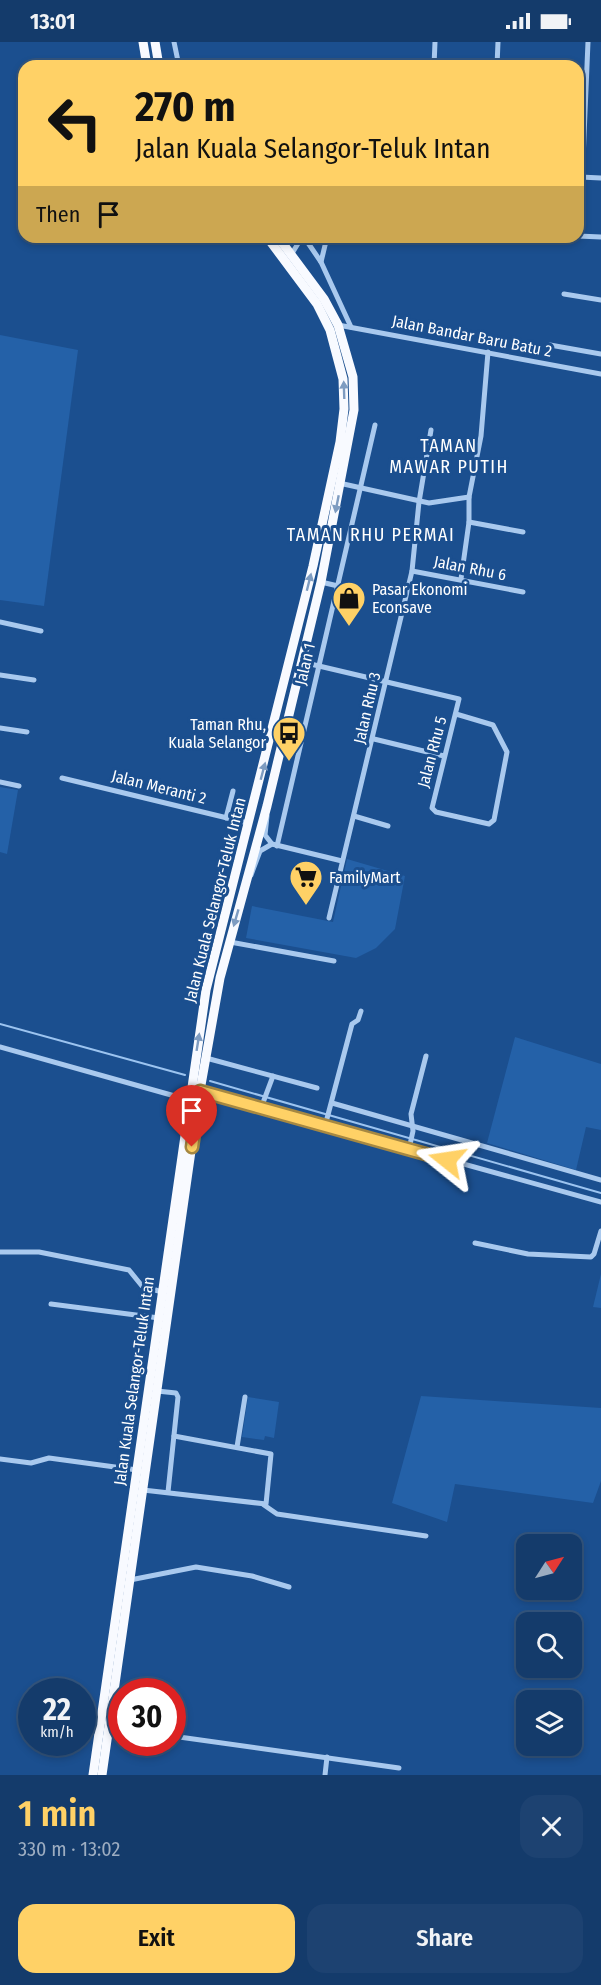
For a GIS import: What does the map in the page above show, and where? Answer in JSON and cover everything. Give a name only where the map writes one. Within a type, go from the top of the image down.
[{"type":"highway","points":[[143,42],[146,60]]},
{"type":"highway","points":[[155,42],[158,60]]},
{"type":"highway","name":"Jalan Kuala Selangor-Teluk Intan","points":[[116,1678],[200,1091],[220,978],[267,806],[302,663],[321,582],[337,483],[344,409],[343,379],[338,354],[317,304],[271,243]]},
{"type":"highway","name":"Jalan Kuala Selangor-Teluk Intan","points":[[93,1775],[206,990],[354,410],[353,377],[338,325],[324,299],[282,243]]},
{"type":"highway","name":"Jalan Kuala Selangor-Teluk Intan","points":[[102,1775],[108,1735]]},
{"type":"street","points":[[174,42],[178,60]]},
{"type":"street","points":[[434,60],[435,42]]},
{"type":"street","points":[[497,60],[498,42]]},
{"type":"street","points":[[584,91],[588,42]]},
{"type":"street","points":[[584,177],[601,178]]},
{"type":"street","points":[[584,236],[601,237]]},
{"type":"street","points":[[291,255],[299,243]]},
{"type":"street","points":[[307,243],[321,262],[351,327]]},
{"type":"street","points":[[321,262],[326,243]]},
{"type":"street","points":[[564,294],[601,300]]},
{"type":"street","name":"Jalan Bandar Baru Batu 2","points":[[338,325],[601,374]]},
{"type":"street","points":[[550,345],[601,354]]},
{"type":"street","points":[[460,579],[469,522],[469,497],[481,436],[488,352]]},
{"type":"street","name":"Jalan 1","points":[[274,845],[319,666],[375,425]]},
{"type":"street","name":"Jalan Rhu 3","points":[[328,918],[374,739],[412,571],[419,502],[431,430]]},
{"type":"street","points":[[337,483],[419,502],[438,503],[469,497]]},
{"type":"street","points":[[469,522],[523,532]]},
{"type":"street","name":"Jalan Rhu 6","points":[[412,571],[523,592]]},
{"type":"street","points":[[321,582],[338,586]]},
{"type":"street","points":[[0,622],[40,630]]},
{"type":"street","points":[[302,663],[387,681]]},
{"type":"street","points":[[0,675],[34,680]]},
{"type":"street","name":"Jalan Rhu 5","points":[[387,681],[456,697],[460,702],[456,714],[444,756],[433,810],[487,824],[494,820],[507,752],[493,725],[456,714]]},
{"type":"street","points":[[0,728],[27,732]]},
{"type":"street","points":[[374,739],[444,756]]},
{"type":"street","name":"Jalan Meranti 2","points":[[63,778],[248,823]]},
{"type":"street","points":[[0,783],[19,786]]},
{"type":"street","points":[[226,818],[233,791]]},
{"type":"street","points":[[267,806],[265,836],[274,845],[342,861]]},
{"type":"street","points":[[354,816],[388,826]]},
{"type":"street","points":[[247,879],[255,870],[260,851],[274,845]]},
{"type":"street","points":[[230,942],[334,961]]},
{"type":"street","points":[[325,1126],[352,1024],[358,1020],[361,1011]]},
{"type":"street","points":[[0,1047],[189,1100]]},
{"type":"street","points":[[410,1147],[411,1114],[426,1056]]},
{"type":"street","points":[[206,1058],[317,1088]]},
{"type":"street","points":[[261,1108],[273,1076]]},
{"type":"street","points":[[200,1091],[410,1147],[601,1202]]},
{"type":"street","points":[[332,1104],[412,1129],[601,1180]]},
{"type":"street","points":[[475,1243],[528,1254],[592,1257],[601,1231]]},
{"type":"street","points":[[0,1252],[39,1252],[129,1270],[142,1286],[162,1292]]},
{"type":"street","points":[[51,1304],[159,1318]]},
{"type":"street","points":[[157,1391],[178,1395],[168,1492]]},
{"type":"street","points":[[237,1447],[244,1397]]},
{"type":"street","points":[[174,1436],[271,1454],[264,1505]]},
{"type":"street","points":[[0,1460],[31,1463],[49,1458],[137,1470]]},
{"type":"street","points":[[143,1490],[264,1505],[277,1514],[426,1536]]},
{"type":"street","points":[[130,1580],[196,1567],[252,1576],[289,1587]]},
{"type":"street","points":[[186,1738],[399,1768]]},
{"type":"street","points":[[324,1775],[327,1757]]},
{"type":"shaded area","points":[[0,335],[78,350],[44,606],[0,600]]},
{"type":"shaded area","points":[[0,787],[18,790],[7,854],[0,852]]},
{"type":"shaded area","points":[[347,859],[405,876],[395,929],[376,948],[356,958],[246,938],[252,906],[333,922]]},
{"type":"shaded area","points":[[515,1037],[601,1064],[601,1130],[586,1127],[576,1170],[487,1143]]},
{"type":"shaded area","points":[[601,1274],[601,1308],[593,1307]]},
{"type":"shaded area","points":[[421,1396],[601,1408],[601,1481],[593,1503],[455,1484],[447,1522],[392,1503]]},
{"type":"shaded area","points":[[248,1397],[279,1402],[274,1438],[265,1436],[264,1440],[242,1437]]},
{"type":"waterway","points":[[0,1024],[185,1075]]},
{"type":"waterway","points":[[210,1081],[601,1193]]},
{"type":"place","name":"Pasar Ekonomi Econsave","points":[[349,627]]},
{"type":"place","name":"Taman Rhu, Kuala Selangor","points":[[289,762]]},
{"type":"place","name":"FamilyMart","points":[[306,906]]},
{"type":"district","name":"TAMAN MAWAR PUTIH","points":[[449,456]]},
{"type":"district","name":"TAMAN RHU PERMAI","points":[[371,535]]},
{"type":"route","points":[[192,1147],[200,1091],[447,1160]]}]
